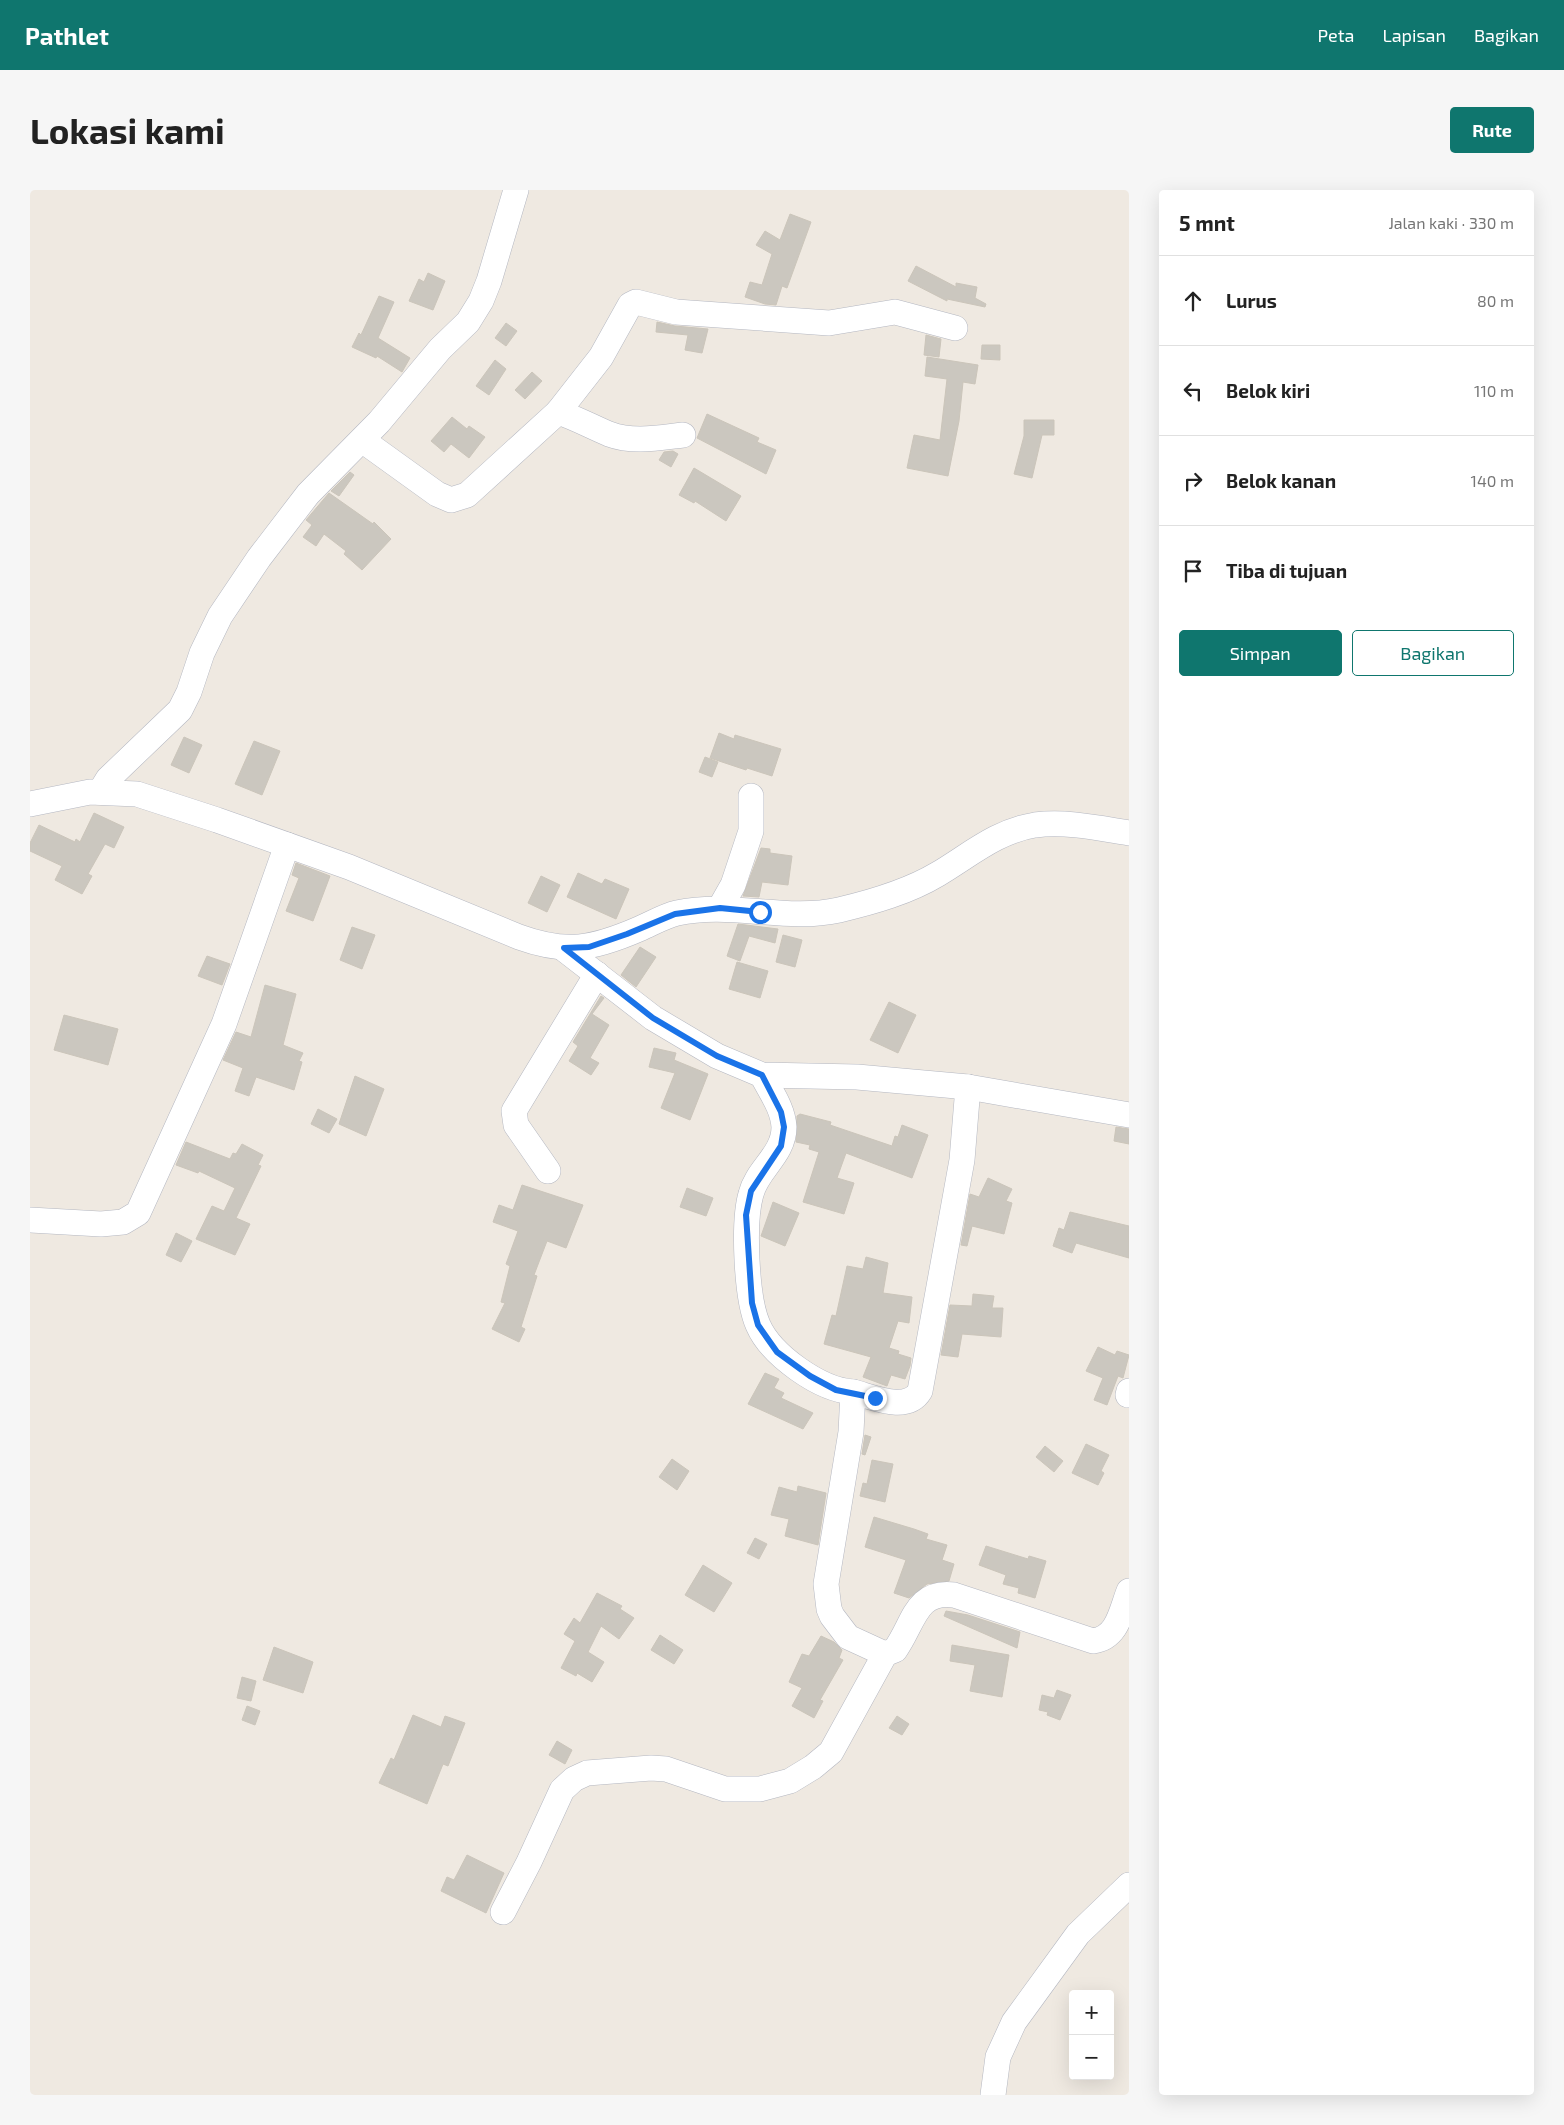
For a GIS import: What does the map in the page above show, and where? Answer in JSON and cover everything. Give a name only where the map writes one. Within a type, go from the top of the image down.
[{"type":"street","points":[[100,792],[108,779],[180,710],[189,692],[202,653],[220,616],[259,558],[308,494],[362,440],[440,349],[468,322],[481,301],[489,281],[516,190]]},
{"type":"street","points":[[362,440],[437,494],[451,500],[467,495],[558,412],[601,357],[630,305],[636,302],[676,312],[829,323],[895,312],[955,328]]},
{"type":"street","points":[[558,412],[582,420],[608,434],[625,438],[653,439],[683,435]]},
{"type":"street","points":[[30,804],[100,792],[137,794],[287,844],[432,900],[519,937],[544,946],[564,948],[589,947],[675,914],[720,908],[815,914],[838,910],[908,889],[939,873],[966,854],[999,835],[1034,826],[1065,824],[1129,833]]},
{"type":"street","points":[[720,908],[733,885],[751,831],[751,796]]},
{"type":"street","points":[[30,1220],[101,1224],[123,1222],[138,1213],[224,1024],[287,844]]},
{"type":"street","points":[[564,948],[653,1018],[717,1056],[762,1075],[857,1077],[968,1087],[1129,1115]]},
{"type":"street","points":[[548,1171],[516,1125],[514,1111],[597,974]]},
{"type":"street","points":[[762,1075],[781,1112],[784,1127],[781,1146],[751,1191],[746,1215],[752,1303],[758,1325],[777,1352],[810,1376],[836,1390],[854,1392],[891,1402],[905,1402],[916,1397],[920,1390],[962,1160],[968,1087]]},
{"type":"street","points":[[854,1392],[851,1432],[826,1584],[829,1609],[848,1637],[885,1654]]},
{"type":"street","points":[[503,1912],[529,1862],[562,1790],[574,1779],[587,1773],[651,1768],[666,1769],[726,1789],[760,1789],[790,1781],[813,1767],[831,1752],[885,1654],[895,1650],[924,1600],[932,1595],[954,1594],[1093,1640],[1103,1639],[1111,1634],[1129,1591]]},
{"type":"street","points":[[992,2095],[998,2057],[1014,2022],[1078,1934],[1129,1885]]},
{"type":"building","points":[[790,214],[811,222],[787,288],[782,286],[776,305],[765,304],[745,297],[750,282],[762,285],[772,254],[756,245],[765,231],[780,240]]},
{"type":"building","points":[[916,266],[956,287],[956,283],[977,287],[975,298],[986,304],[985,307],[947,299],[947,301],[908,281]]},
{"type":"building","points":[[428,273],[445,281],[433,310],[409,301],[419,279],[424,282]]},
{"type":"building","points":[[379,296],[394,302],[378,338],[410,358],[402,372],[377,356],[376,358],[352,347],[359,333],[361,335]]},
{"type":"building","points":[[657,322],[675,326],[708,329],[702,353],[685,350],[688,335],[656,332]]},
{"type":"building","points":[[506,323],[517,331],[506,346],[495,338]]},
{"type":"building","points":[[926,335],[941,339],[939,357],[924,355]]},
{"type":"building","points":[[982,345],[1000,345],[1000,360],[981,359]]},
{"type":"building","points":[[927,357],[978,365],[975,384],[963,382],[959,421],[948,476],[907,468],[914,435],[940,440],[947,379],[925,376]]},
{"type":"building","points":[[495,360],[506,369],[489,395],[476,386]]},
{"type":"building","points":[[532,372],[542,381],[525,399],[515,390]]},
{"type":"building","points":[[707,414],[759,438],[757,442],[776,450],[766,474],[697,438]]},
{"type":"building","points":[[452,417],[467,429],[469,426],[485,437],[469,458],[451,444],[444,452],[431,441]]},
{"type":"building","points":[[1024,420],[1054,420],[1054,435],[1042,435],[1032,478],[1014,474],[1024,436]]},
{"type":"building","points":[[673,451],[678,454],[671,467],[659,460],[664,452]]},
{"type":"building","points":[[694,468],[741,496],[726,521],[695,501],[694,503],[679,495]]},
{"type":"building","points":[[350,472],[354,475],[339,496],[331,491]]},
{"type":"building","points":[[329,493],[373,524],[374,522],[391,539],[362,570],[344,554],[346,551],[324,534],[316,546],[303,537],[312,525],[306,520]]},
{"type":"building","points":[[719,733],[734,739],[735,735],[781,749],[772,776],[710,758]]},
{"type":"building","points":[[184,737],[202,745],[189,773],[171,765]]},
{"type":"building","points":[[254,741],[280,751],[262,795],[235,784]]},
{"type":"building","points":[[705,757],[718,762],[712,777],[699,772]]},
{"type":"building","points":[[94,813],[124,827],[114,848],[105,844],[88,874],[92,876],[82,894],[55,880],[62,866],[30,851],[30,843],[39,825],[75,842],[76,839],[80,842]]},
{"type":"building","points":[[761,848],[770,849],[770,853],[792,856],[788,885],[762,882],[759,897],[743,896]]},
{"type":"building","points":[[296,863],[330,876],[313,921],[286,911],[299,878],[292,875]]},
{"type":"building","points":[[578,873],[602,884],[605,879],[629,889],[616,919],[567,897]]},
{"type":"building","points":[[541,876],[560,885],[547,912],[528,903]]},
{"type":"building","points":[[738,924],[778,929],[775,943],[749,936],[740,961],[727,956]]},
{"type":"building","points":[[352,927],[375,935],[362,969],[340,960]]},
{"type":"building","points":[[783,935],[802,940],[795,967],[776,962]]},
{"type":"building","points":[[640,947],[656,957],[636,987],[621,975]]},
{"type":"building","points":[[207,956],[230,964],[222,985],[198,976]]},
{"type":"building","points":[[737,962],[768,971],[760,998],[729,989]]},
{"type":"building","points":[[265,985],[296,994],[283,1045],[303,1053],[299,1061],[302,1062],[294,1090],[256,1077],[249,1096],[235,1091],[243,1068],[223,1060],[236,1032],[251,1037]]},
{"type":"building","points":[[601,996],[604,998],[592,1014],[609,1025],[590,1058],[599,1063],[591,1075],[569,1061],[578,1046],[573,1042]]},
{"type":"building","points":[[889,1002],[916,1015],[898,1053],[870,1040]]},
{"type":"building","points":[[64,1015],[118,1029],[108,1065],[54,1050]]},
{"type":"building","points":[[654,1048],[676,1053],[674,1060],[708,1074],[690,1120],[661,1108],[675,1073],[649,1067]]},
{"type":"building","points":[[355,1076],[384,1089],[366,1136],[339,1124]]},
{"type":"building","points":[[318,1109],[337,1119],[329,1133],[311,1124]]},
{"type":"building","points":[[800,1114],[831,1122],[830,1125],[892,1146],[895,1136],[898,1137],[902,1125],[928,1135],[912,1178],[846,1153],[837,1178],[854,1183],[844,1214],[803,1202],[819,1152],[809,1149],[810,1145],[796,1142],[797,1116]]},
{"type":"building","points":[[1116,1127],[1129,1129],[1129,1144],[1114,1141]]},
{"type":"building","points":[[186,1142],[230,1159],[233,1153],[236,1154],[242,1144],[263,1155],[258,1165],[261,1166],[236,1218],[250,1224],[235,1255],[196,1239],[212,1206],[224,1211],[235,1188],[199,1171],[198,1173],[176,1165]]},
{"type":"building","points":[[988,1178],[1012,1189],[1006,1201],[1012,1203],[1004,1234],[972,1226],[967,1246],[961,1245],[970,1194],[979,1197]]},
{"type":"building","points":[[522,1185],[583,1205],[566,1248],[547,1241],[534,1275],[537,1276],[521,1327],[525,1329],[519,1342],[492,1329],[505,1303],[501,1302],[510,1266],[506,1264],[518,1231],[493,1222],[499,1205],[513,1210]]},
{"type":"building","points":[[687,1188],[713,1198],[706,1216],[680,1207]]},
{"type":"building","points":[[773,1202],[799,1213],[785,1246],[761,1236]]},
{"type":"building","points":[[1070,1212],[1129,1226],[1129,1258],[1076,1243],[1072,1253],[1053,1246],[1059,1228],[1064,1230]]},
{"type":"building","points":[[176,1233],[192,1241],[181,1262],[166,1255]]},
{"type":"building","points":[[866,1257],[888,1263],[883,1293],[912,1297],[909,1323],[898,1321],[889,1348],[899,1351],[898,1354],[911,1358],[910,1366],[905,1379],[891,1375],[887,1386],[863,1377],[871,1357],[824,1344],[832,1315],[836,1316],[847,1266],[863,1269]]},
{"type":"building","points":[[973,1294],[994,1296],[992,1308],[1003,1308],[1001,1337],[962,1334],[958,1357],[941,1355],[950,1305],[972,1306]]},
{"type":"building","points":[[1098,1347],[1115,1355],[1117,1351],[1129,1355],[1123,1378],[1118,1376],[1107,1405],[1094,1400],[1103,1378],[1086,1371]]},
{"type":"building","points":[[765,1373],[779,1379],[774,1388],[784,1393],[781,1398],[813,1413],[803,1429],[748,1404]]},
{"type":"building","points":[[865,1435],[871,1437],[865,1455],[862,1454]]},
{"type":"building","points":[[1086,1444],[1109,1455],[1101,1471],[1104,1473],[1098,1485],[1072,1473]]},
{"type":"building","points":[[1045,1446],[1063,1461],[1054,1472],[1036,1457]]},
{"type":"building","points":[[672,1459],[689,1471],[677,1490],[659,1477]]},
{"type":"building","points":[[872,1460],[893,1464],[885,1502],[860,1496],[863,1483],[867,1484]]},
{"type":"building","points":[[798,1486],[826,1493],[818,1545],[785,1536],[789,1519],[771,1515],[779,1487],[797,1492]]},
{"type":"building","points":[[874,1517],[928,1534],[926,1539],[947,1545],[942,1560],[954,1564],[949,1581],[927,1584],[909,1598],[894,1593],[906,1560],[865,1547]]},
{"type":"building","points":[[755,1538],[767,1544],[759,1559],[747,1553]]},
{"type":"building","points":[[986,1546],[1028,1559],[1029,1556],[1046,1561],[1035,1598],[1018,1593],[1019,1588],[1003,1584],[1006,1575],[979,1565]]},
{"type":"building","points":[[703,1565],[732,1583],[714,1612],[685,1595]]},
{"type":"building","points":[[597,1593],[622,1606],[620,1609],[634,1618],[619,1639],[601,1626],[588,1652],[604,1662],[592,1682],[577,1673],[576,1676],[561,1668],[575,1641],[564,1634],[574,1618],[580,1623]]},
{"type":"building","points":[[946,1611],[968,1615],[1020,1632],[1017,1648],[944,1616]]},
{"type":"building","points":[[660,1635],[683,1650],[674,1664],[651,1650]]},
{"type":"building","points":[[821,1636],[834,1642],[842,1650],[839,1658],[843,1660],[820,1700],[823,1701],[814,1718],[792,1706],[802,1688],[789,1682],[802,1654],[809,1656]]},
{"type":"building","points":[[952,1645],[1009,1655],[1002,1697],[970,1691],[975,1665],[950,1661]]},
{"type":"building","points":[[274,1647],[313,1662],[303,1693],[263,1680]]},
{"type":"building","points":[[242,1677],[256,1681],[251,1701],[237,1698]]},
{"type":"building","points":[[1057,1690],[1071,1695],[1060,1720],[1047,1715],[1048,1712],[1039,1710],[1042,1695],[1054,1698]]},
{"type":"building","points":[[247,1706],[260,1711],[255,1725],[242,1720]]},
{"type":"building","points":[[413,1715],[441,1727],[445,1716],[465,1723],[448,1766],[443,1764],[427,1804],[379,1783],[391,1758],[394,1760]]},
{"type":"building","points":[[897,1716],[909,1724],[902,1735],[889,1728]]},
{"type":"building","points":[[557,1741],[572,1750],[565,1764],[549,1755]]},
{"type":"building","points":[[467,1855],[504,1873],[486,1913],[441,1891],[447,1877],[454,1880]]},
{"type":"route","points":[[760,912],[720,908],[696,910],[675,914],[589,947],[564,948],[653,1018],[717,1056],[762,1075],[781,1112],[784,1127],[781,1146],[751,1191],[746,1215],[752,1303],[758,1325],[777,1352],[810,1376],[836,1390],[854,1392],[875,1398]]}]
